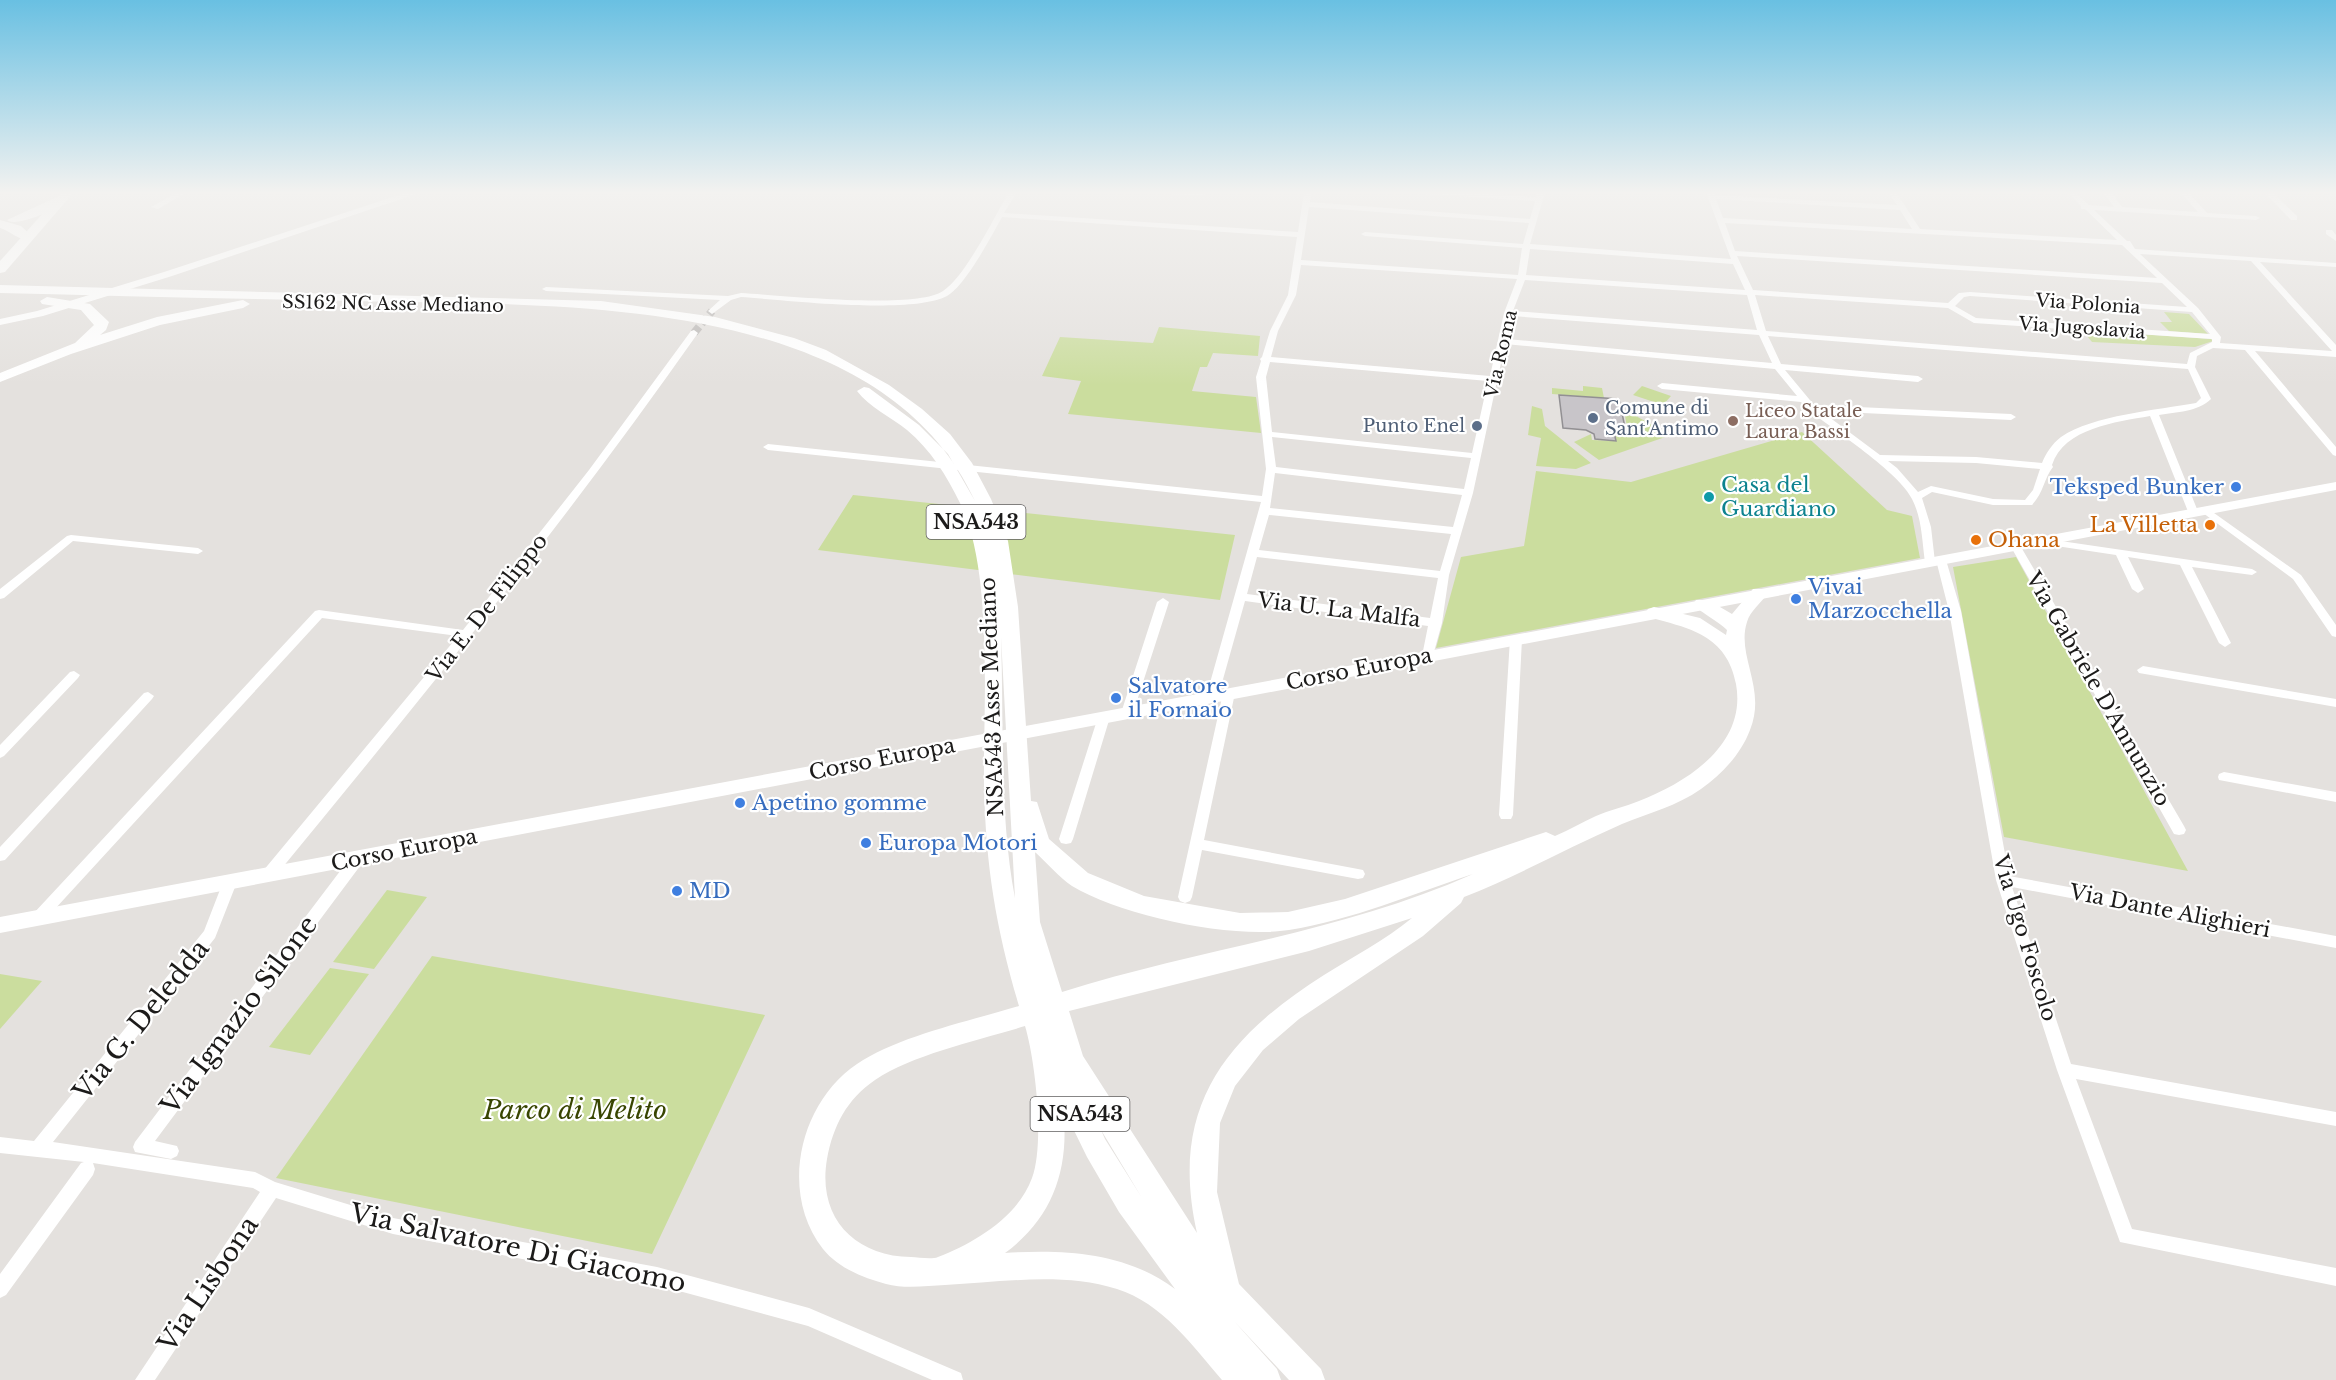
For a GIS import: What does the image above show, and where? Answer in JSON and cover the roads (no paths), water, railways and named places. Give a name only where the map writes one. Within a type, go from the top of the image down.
[{"type":"main road","points":[[0,268],[10,256]]},
{"type":"main road","points":[[0,292],[86,291],[601,305],[715,321],[785,345]]},
{"type":"main road","points":[[0,292],[15,297],[63,300],[85,307],[102,322],[89,339],[66,351]]},
{"type":"main road","name":"SS162 NC Asse Mediano","points":[[63,300],[129,299],[504,306],[596,311],[669,320],[785,345]]},
{"type":"main road","points":[[0,378],[66,351],[157,321],[257,301]]},
{"type":"main road","name":"NSA543 Asse Mediano","points":[[785,345],[840,362],[884,388],[917,412],[944,437],[966,466],[983,499],[999,541],[1009,607],[1028,922],[1072,1060],[1130,1181]]},
{"type":"main road","name":"NSA543 Asse Mediano","points":[[785,345],[860,388],[914,428],[942,457],[969,504],[984,543],[992,630],[1000,877],[1012,943],[1041,1039],[1096,1148],[1130,1181]]},
{"type":"main road","name":"Corso Europa","points":[[0,925],[2336,486]]},
{"type":"main road","points":[[1019,774],[1039,843],[1080,879],[1141,905],[1240,923],[1288,921],[1344,908],[1612,820],[1673,797],[1703,777],[1727,754],[1740,726],[1747,703],[1736,628],[1741,615],[1759,593]]},
{"type":"main road","points":[[1702,604],[1719,612],[1736,628]]},
{"type":"main road","points":[[1702,604],[1711,629],[1740,659]]},
{"type":"main road","points":[[1654,613],[1682,618],[1711,629]]},
{"type":"main road","points":[[1242,1380],[1195,1325],[1149,1288],[1128,1278],[1104,1271],[1058,1267],[908,1273],[872,1266],[850,1254],[833,1239],[821,1221],[815,1199],[812,1175],[815,1150],[831,1109],[860,1076],[881,1062],[1025,1013],[1353,929],[1461,889],[1612,820]]},
{"type":"main road","points":[[1226,1291],[1206,1204],[1202,1159],[1208,1116],[1226,1077],[1238,1058],[1269,1029],[1429,920],[1461,889]]},
{"type":"main road","points":[[908,1273],[952,1264],[989,1247],[1007,1233],[1035,1204],[1051,1166],[1053,1139],[1041,1039]]},
{"type":"main road","points":[[1130,1181],[1176,1228],[1226,1291],[1310,1380]]},
{"type":"main road","points":[[1130,1181],[1225,1333],[1266,1380]]},
{"type":"street","points":[[0,322],[39,314],[221,256]]},
{"type":"street","points":[[546,289],[728,298],[741,295],[904,303],[937,299],[953,288],[973,256]]},
{"type":"street","points":[[1185,897],[1241,597],[1266,506],[1271,469],[1261,377],[1264,358],[1274,331],[1292,296],[1297,256]]},
{"type":"street","name":"Via Roma","points":[[1428,656],[1444,575],[1468,492],[1508,313],[1522,278],[1525,256]]},
{"type":"street","points":[[1706,256],[2164,281]]},
{"type":"street","points":[[1734,258],[1751,295],[1763,335],[1778,366],[1803,399],[1811,408],[1893,470],[1917,497],[1931,489],[1993,502],[2028,503],[2036,496],[2052,451],[2063,439],[2082,429],[2199,405],[2206,399],[2191,367],[2193,355],[2216,343],[2217,337],[2195,310],[2139,256]]},
{"type":"street","points":[[2214,256],[2336,265]]},
{"type":"street","points":[[2253,259],[2336,352]]},
{"type":"street","points":[[1296,262],[1751,295],[1950,306]]},
{"type":"street","name":"Via Polonia","points":[[1950,306],[1962,295],[1970,294],[2195,310]]},
{"type":"street","points":[[712,311],[728,298]]},
{"type":"street","name":"Via Jugoslavia","points":[[1950,306],[1974,320],[2217,337]]},
{"type":"street","points":[[1508,313],[1763,335],[2191,367]]},
{"type":"street","name":"Via E. De Filippo","points":[[268,875],[468,634],[652,393],[694,333]]},
{"type":"street","points":[[1503,341],[1918,379]]},
{"type":"street","points":[[2210,345],[2336,352]]},
{"type":"street","points":[[2248,348],[2336,453]]},
{"type":"street","points":[[1264,358],[1495,379]]},
{"type":"street","points":[[1662,386],[1803,399]]},
{"type":"street","points":[[1811,408],[2011,417]]},
{"type":"street","points":[[2154,414],[2201,512],[2297,577],[2336,633]]},
{"type":"street","points":[[1267,434],[1476,456]]},
{"type":"street","points":[[768,447],[1457,531]]},
{"type":"street","points":[[1876,458],[1976,460],[2048,467]]},
{"type":"street","points":[[1271,469],[1468,492]]},
{"type":"street","name":"Via Ugo Foscolo","points":[[1917,497],[1935,561],[1954,611],[2003,880],[2065,1070],[2126,1236],[2336,1277]]},
{"type":"street","points":[[0,595],[71,538],[198,551]]},
{"type":"street","points":[[2047,542],[2252,572]]},
{"type":"street","name":"Via Gabriele D'Annunzio","points":[[2016,547],[2179,830]]},
{"type":"street","points":[[2120,552],[2138,589]]},
{"type":"street","points":[[1254,553],[1444,575]]},
{"type":"street","points":[[2184,562],[2225,643]]},
{"type":"street","name":"Via U. La Malfa","points":[[1241,597],[1436,623]]},
{"type":"street","points":[[1127,713],[1163,602]]},
{"type":"street","points":[[38,918],[320,614],[468,634]]},
{"type":"street","points":[[1506,815],[1516,639]]},
{"type":"street","points":[[2144,670],[2336,704]]},
{"type":"street","points":[[0,753],[74,675]]},
{"type":"street","points":[[0,856],[148,696]]},
{"type":"street","points":[[1066,839],[1104,717]]},
{"type":"street","points":[[2224,777],[2336,797]]},
{"type":"street","points":[[1196,844],[1358,874]]},
{"type":"street","name":"Via Ignazio Silone","points":[[171,1151],[141,1147],[358,858]]},
{"type":"street","name":"Via Dante Alighieri","points":[[2003,880],[2336,942]]},
{"type":"street","name":"Via G. Deledda","points":[[37,1150],[210,934],[230,882]]},
{"type":"street","points":[[2065,1070],[2336,1119]]},
{"type":"street","name":"Via Salvatore Di Giacomo","points":[[0,1145],[255,1180],[272,1188],[393,1226],[657,1276],[809,1317],[954,1380]]},
{"type":"street","points":[[0,1289],[87,1169]]},
{"type":"street","name":"Via Lisbona","points":[[144,1380],[272,1188]]},
{"type":"tunnel","points":[[694,333],[712,311]]},
{"type":"place","name":"Comune di Sant'Antimo","points":[[1593,418]]},
{"type":"place","name":"Liceo Statale Laura Bassi","points":[[1733,421]]},
{"type":"place","name":"Punto Enel","points":[[1477,426]]},
{"type":"place","name":"Teksped Bunker","points":[[2236,487]]},
{"type":"place","name":"Casa del Guardiano","points":[[1709,497]]},
{"type":"place","name":"La Villetta","points":[[2210,525]]},
{"type":"place","name":"Ohana","points":[[1976,540]]},
{"type":"place","name":"Vivai Marzocchella","points":[[1796,599]]},
{"type":"place","name":"Salvatore il Fornaio","points":[[1116,698]]},
{"type":"place","name":"Apetino gomme","points":[[740,803]]},
{"type":"place","name":"Europa Motori","points":[[866,843]]},
{"type":"place","name":"MD","points":[[677,891]]},
{"type":"park label","name":"Parco di Melito","points":[[575,1110]]}]
